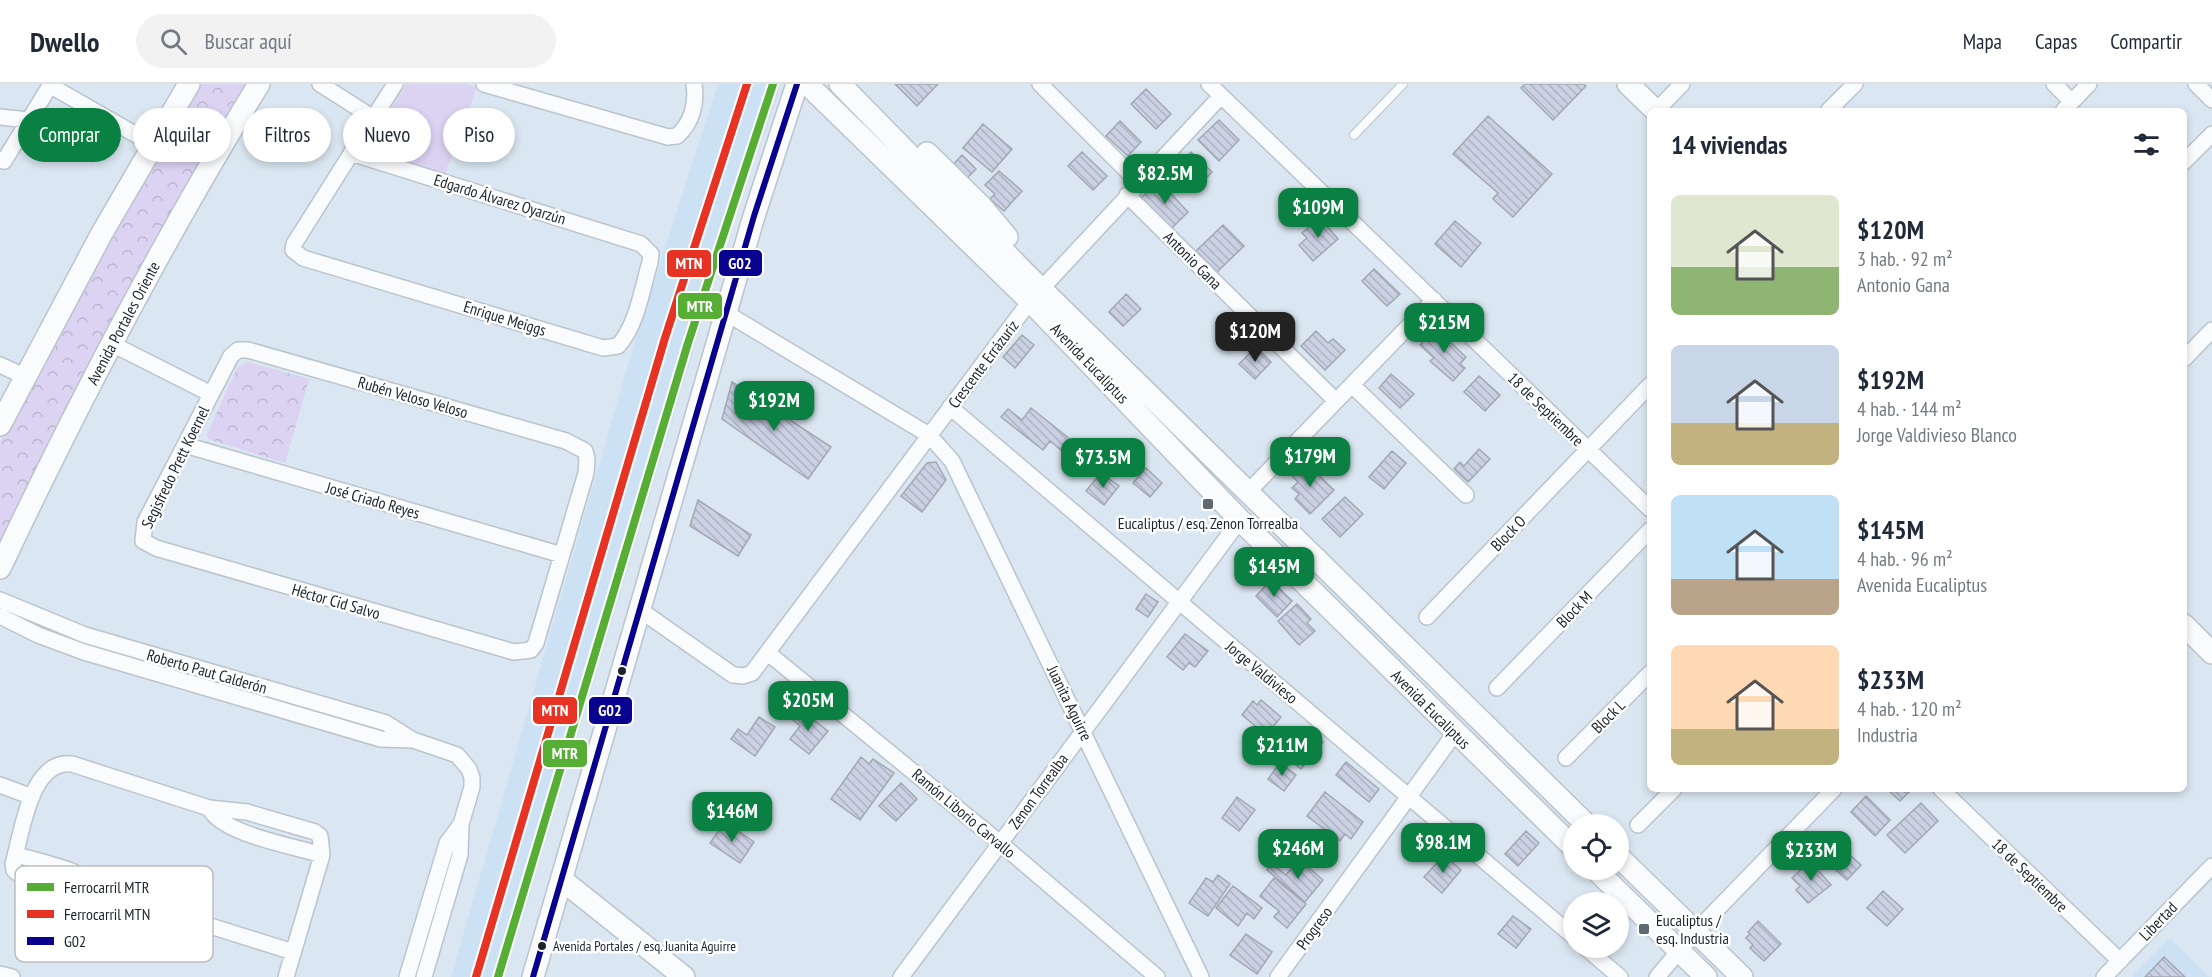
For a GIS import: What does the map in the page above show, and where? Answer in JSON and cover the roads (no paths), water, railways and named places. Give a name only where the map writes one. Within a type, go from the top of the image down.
[{"type":"main road","points":[[174,108],[189,84]]},
{"type":"main road","name":"Avenida Portales Oriente","points":[[0,568],[173,228],[259,84]]},
{"type":"main road","points":[[532,977],[726,313],[797,84]]},
{"type":"main road","name":"Avenida Eucaliptus","points":[[807,84],[1248,492],[1576,814]]},
{"type":"main road","name":"Avenida Eucaliptus","points":[[840,84],[1024,272],[1035,294],[1240,520],[1563,837]]},
{"type":"main road","points":[[858,84],[981,206],[1012,242],[1024,272]]},
{"type":"main road","points":[[1628,84],[1653,108]]},
{"type":"main road","points":[[0,425],[24,376],[142,162]]},
{"type":"main road","points":[[2187,628],[2212,653]]},
{"type":"main road","points":[[1629,867],[1742,977]]},
{"type":"main road","points":[[562,880],[684,977]]},
{"type":"main road","points":[[1606,880],[1706,977]]},
{"type":"street","points":[[320,84],[358,108]]},
{"type":"street","points":[[378,108],[395,84]]},
{"type":"street","points":[[484,84],[669,137],[677,136],[683,131],[694,107],[694,84]]},
{"type":"street","points":[[1040,84],[1139,183]]},
{"type":"street","name":"18 de Septiembre","points":[[1209,84],[1647,505]]},
{"type":"street","points":[[1659,108],[1682,84]]},
{"type":"street","points":[[1831,108],[1855,84]]},
{"type":"street","points":[[2054,84],[2068,106],[2090,84]]},
{"type":"street","points":[[2196,84],[2212,100]]},
{"type":"street","points":[[36,108],[51,85],[133,133]]},
{"type":"street","name":"Crescente Errázuriz","points":[[640,610],[733,675],[743,676],[752,673],[1035,294],[1221,96]]},
{"type":"street","points":[[0,117],[18,119]]},
{"type":"street","points":[[2187,159],[2212,134]]},
{"type":"street","points":[[2,160],[18,135]]},
{"type":"street","name":"Enrique Meiggs","points":[[345,162],[294,244],[293,250],[314,261],[603,348],[618,346],[630,328],[650,262],[651,254],[648,248]]},
{"type":"street","name":"Edgardo Álvarez Oyarzún","points":[[380,162],[627,239],[648,248]]},
{"type":"street","name":"Antonio Gana","points":[[1127,195],[1336,401]]},
{"type":"street","points":[[1248,492],[1434,300]]},
{"type":"street","name":"Juanita Aguirre","points":[[726,313],[929,435],[952,461],[1201,977]]},
{"type":"street","points":[[2187,356],[2212,330]]},
{"type":"street","name":"Segisfredo Prett Koernel","points":[[112,344],[211,394]]},
{"type":"street","name":"Segisfredo Prett Koernel","points":[[142,541],[145,522],[231,356],[238,350]]},
{"type":"street","name":"Rubén Veloso Veloso","points":[[238,350],[248,350],[566,441],[585,451],[586,473],[561,555]]},
{"type":"street","points":[[0,365],[24,376]]},
{"type":"street","points":[[1352,385],[1466,495]]},
{"type":"street","name":"Block O","points":[[1427,617],[1647,388]]},
{"type":"street","name":"Jorge Valdivieso","points":[[951,407],[1563,928]]},
{"type":"street","name":"José Criado Reyes","points":[[185,445],[561,555]]},
{"type":"street","name":"Zenon Torrealba","points":[[901,977],[1240,520]]},
{"type":"street","name":"Block M","points":[[1497,688],[1647,533]]},
{"type":"street","name":"Héctor Cid Salvo","points":[[142,541],[156,548],[514,652],[531,650],[536,643],[561,555]]},
{"type":"street","name":"Roberto Paut Calderón","points":[[0,600],[86,635],[386,723],[413,740]]},
{"type":"street","name":"Roberto Paut Calderón","points":[[0,616],[38,634],[95,655],[381,739],[413,740],[450,751],[464,761],[469,769],[472,787],[461,825],[460,855],[424,977]]},
{"type":"street","name":"Ramón Liborio Carvallo","points":[[768,653],[1000,843],[1157,977]]},
{"type":"street","name":"Block L","points":[[1566,758],[1647,676]]},
{"type":"street","name":"Progreso","points":[[1278,977],[1455,733]]},
{"type":"street","points":[[15,871],[16,855],[32,797],[43,775],[52,767],[64,763],[209,808],[248,812],[315,832],[322,841],[322,855],[286,977]]},
{"type":"street","points":[[0,785],[32,797]]},
{"type":"street","points":[[1638,825],[1671,792]]},
{"type":"street","points":[[1657,977],[1678,950],[1831,792]]},
{"type":"street","name":"18 de Septiembre","points":[[1944,792],[2120,961]]},
{"type":"street","points":[[209,808],[218,819],[235,827],[263,838],[322,855]]},
{"type":"street","name":"Roberto Paut Calderón","points":[[407,977],[447,843],[461,825]]},
{"type":"street","name":"Libertad","points":[[2104,977],[2212,866]]},
{"type":"street","points":[[213,927],[294,952]]},
{"type":"street","points":[[1598,958],[1620,977]]},
{"type":"street","points":[[0,974],[12,977]]},
{"type":"lane","points":[[1354,135],[1403,84]]},
{"type":"rail line","name":"MTN","points":[[476,977],[665,338],[747,84]]},
{"type":"rail line","name":"MTR","points":[[498,977],[688,343],[773,84]]},
{"type":"place","name":"Eucaliptus / esq. Zenon Torrealba","points":[[1208,504]]},
{"type":"place","name":"Eucaliptus / esq. Industria","points":[[1644,929]]},
{"type":"place","name":"Avenida Portales / esq. Juanita Aguirre","points":[[542,946]]}]
